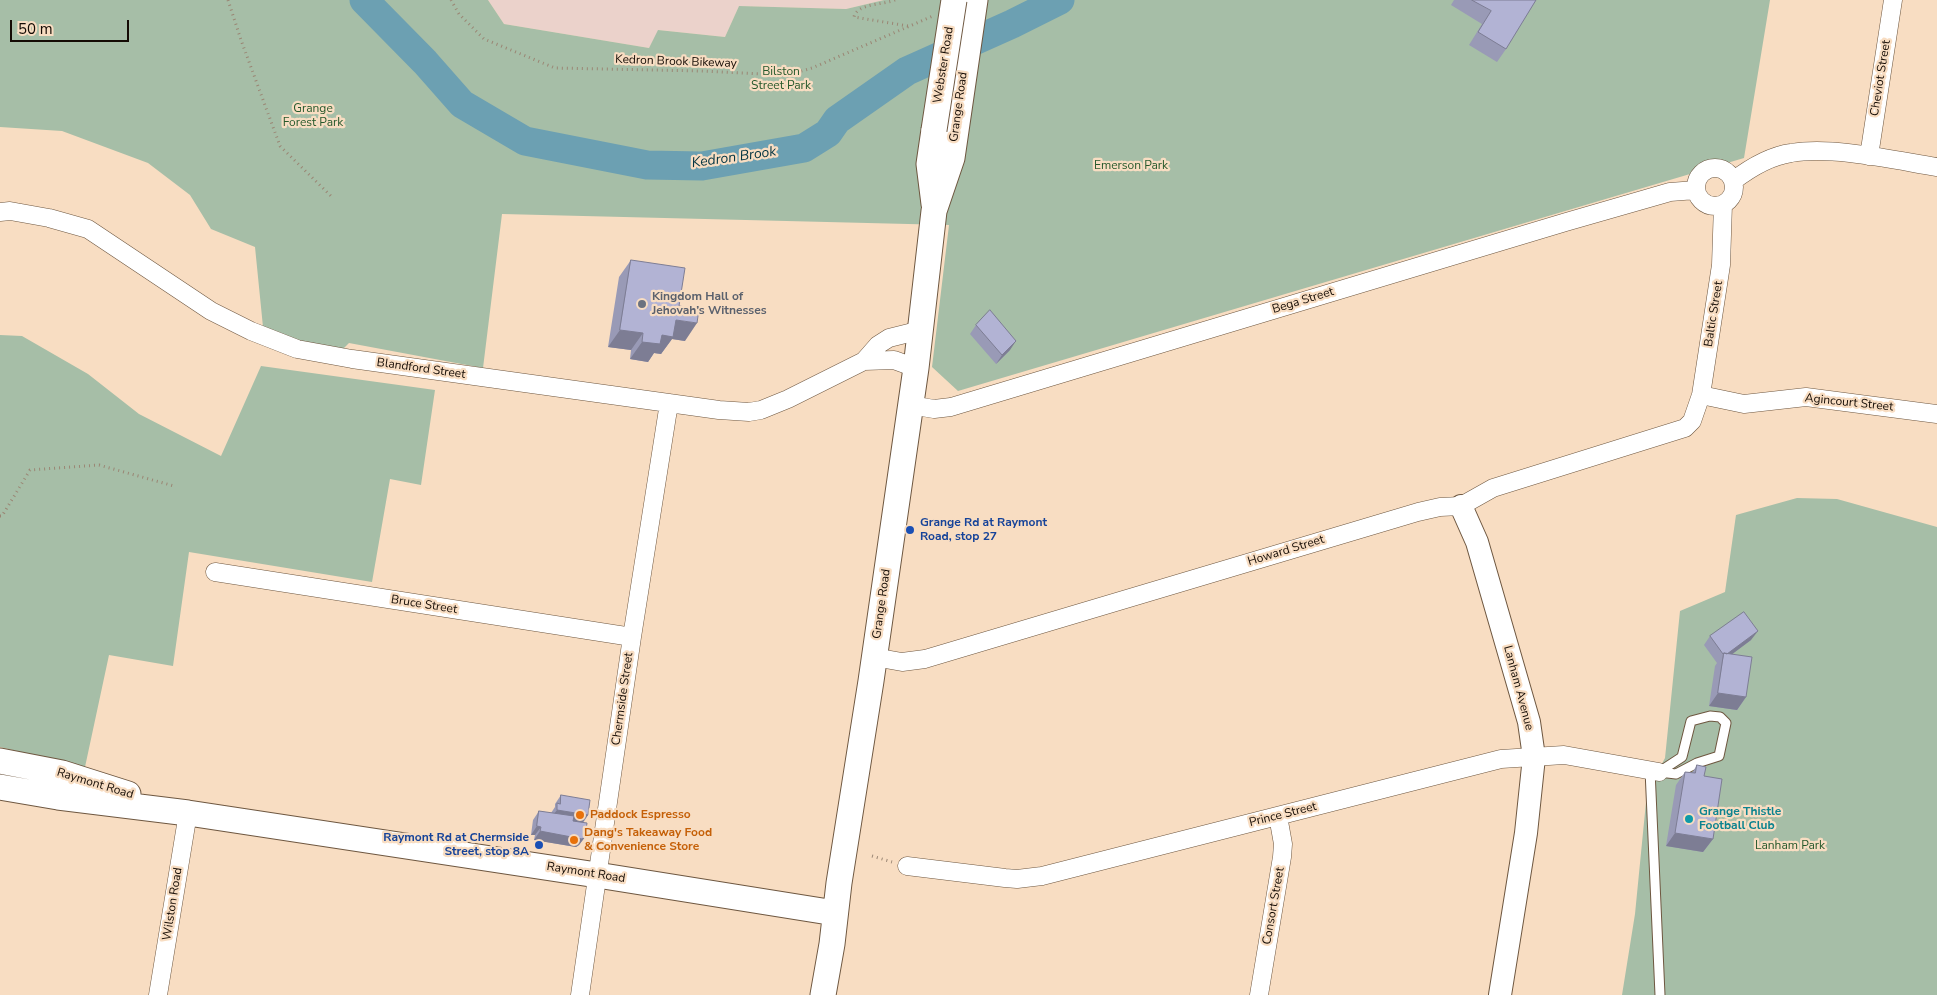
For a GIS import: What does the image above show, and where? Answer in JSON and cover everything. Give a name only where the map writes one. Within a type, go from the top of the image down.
[{"type":"main road","name":"Webster Road","points":[[934,130],[954,0]]},
{"type":"main road","name":"Grange Road","points":[[934,211],[952,158],[975,0]]},
{"type":"main road","name":"Grange Road","points":[[823,995],[921,330],[934,211],[929,164],[934,130]]},
{"type":"main road","name":"Raymont Road","points":[[0,761],[62,773],[188,813]]},
{"type":"main road","name":"Raymont Road","points":[[0,787],[188,813],[835,913]]},
{"type":"street","name":"Cheviot Street","points":[[1869,156],[1893,0]]},
{"type":"street","points":[[1733,181],[1766,160],[1791,152],[1823,151],[1937,167]]},
{"type":"street","points":[[1715,168],[1729,174],[1733,181],[1734,190],[1730,198],[1723,204],[1714,206],[1706,204],[1696,190],[1697,182],[1701,175],[1707,170],[1715,168]]},
{"type":"street","name":"Bega Street","points":[[910,405],[934,409],[951,407],[1585,216],[1670,192],[1696,190]]},
{"type":"street","name":"Baltic Street","points":[[1692,421],[1701,396],[1721,266],[1723,204]]},
{"type":"street","name":"Blandford Street","points":[[0,212],[10,211],[49,218],[88,229],[211,312],[251,331],[297,349],[352,359],[734,412],[761,410],[864,361],[878,344],[889,338],[921,330]]},
{"type":"street","name":"Blandford Street","points":[[864,361],[894,360],[916,368]]},
{"type":"street","name":"Agincourt Street","points":[[1701,396],[1744,404],[1813,398],[1937,414]]},
{"type":"street","name":"Chermside Street","points":[[580,995],[632,637],[669,403]]},
{"type":"street","name":"Howard Street","points":[[874,657],[902,662],[925,659],[1418,512],[1440,507],[1461,506],[1493,488],[1685,428],[1692,421]]},
{"type":"street","name":"Lanham Avenue","points":[[1461,506],[1477,542],[1529,722],[1534,757],[1526,833],[1500,995]]},
{"type":"street","name":"Bruce Street","points":[[215,572],[632,637]]},
{"type":"street","name":"Prince Street","points":[[907,866],[1004,878],[1027,878],[1053,874],[1490,761],[1564,755],[1654,771]]},
{"type":"street","name":"Wilston Road","points":[[158,995],[188,813]]},
{"type":"street","name":"Consort Street","points":[[1259,995],[1284,844],[1278,816]]},
{"type":"lane","points":[[1710,716],[1724,719],[1726,723],[1719,756],[1697,763],[1676,774],[1654,771],[1682,757],[1691,721],[1710,716]]},
{"type":"lane","points":[[1654,771],[1660,995]]},
{"type":"path","points":[[228,0],[240,40],[258,82],[280,146],[332,197]]},
{"type":"path","name":"Kedron Brook Bikeway","points":[[451,0],[459,14],[484,39],[555,68],[702,71],[782,75],[812,68],[935,15]]},
{"type":"path","points":[[895,0],[864,8],[857,11],[854,17],[908,26]]},
{"type":"path","points":[[0,516],[2,516],[30,470],[99,465],[174,486]]},
{"type":"path","points":[[872,856],[907,866]]},
{"type":"shaded area","points":[[488,0],[884,0],[846,9],[739,6],[725,37],[659,30],[649,48],[504,24]]},
{"type":"green space","points":[[0,0],[488,0],[504,24],[649,48],[658,30],[725,37],[739,6],[846,9],[884,0],[1770,0],[1744,158],[958,391],[932,367],[949,225],[502,214],[483,368],[349,343],[341,351],[303,343],[263,327],[255,247],[211,229],[190,195],[148,163],[62,131],[0,127]]},
{"type":"green space","points":[[0,335],[22,336],[88,374],[139,414],[221,456],[261,366],[435,390],[421,485],[390,479],[372,582],[189,552],[173,666],[109,655],[85,767],[0,747]]},
{"type":"green space","name":"Lanham Park","points":[[1797,498],[1837,499],[1937,527],[1937,995],[1622,995],[1635,914],[1647,792],[1665,758],[1680,611],[1725,592],[1736,515]]},
{"type":"building","points":[[1472,0],[1536,0],[1506,49],[1478,32],[1491,11]]},
{"type":"building","name":"Kingdom Hall of Jehovah’s Witnesses","points":[[631,260],[685,268],[679,306],[699,309],[697,323],[676,320],[673,337],[662,335],[660,344],[642,342],[643,333],[620,330]]},
{"type":"building","points":[[990,310],[1016,341],[1002,355],[976,325]]},
{"type":"building","points":[[1744,612],[1758,631],[1727,654],[1723,654],[1710,636]]},
{"type":"building","points":[[1724,653],[1752,657],[1746,697],[1718,693]]},
{"type":"building","name":"Grange Thistle Football Club","points":[[1697,765],[1706,767],[1704,776],[1722,779],[1713,839],[1675,833],[1685,772],[1695,773]]},
{"type":"building","points":[[561,795],[590,800],[588,815],[557,810],[557,803],[560,804]]},
{"type":"building","points":[[539,811],[574,816],[573,821],[587,823],[585,837],[582,839],[540,831],[541,827],[537,826]]},
{"type":"waterway","name":"Kedron Brook","points":[[364,0],[425,62],[462,104],[525,141],[647,165],[702,166],[804,148],[828,133],[837,120],[907,71],[1012,24],[1060,0]]},
{"type":"place","name":"Kingdom Hall of Jehovah’s Witnesses","points":[[642,304]]},
{"type":"place","name":"Grange Rd at Raymont Road, stop 27","points":[[910,530]]},
{"type":"place","name":"Paddock Espresso","points":[[580,815]]},
{"type":"place","name":"Grange Thistle Football Club","points":[[1689,819]]},
{"type":"place","name":"Dang's Takeaway Food & Convenience Store","points":[[574,840]]},
{"type":"place","name":"Raymont Rd at Chermside Street, stop 8A","points":[[539,845]]},
{"type":"park label","name":"Bilston Street Park","points":[[781,79]]},
{"type":"park label","name":"Grange Forest Park","points":[[313,116]]},
{"type":"park label","name":"Emerson Park","points":[[1131,166]]}]
